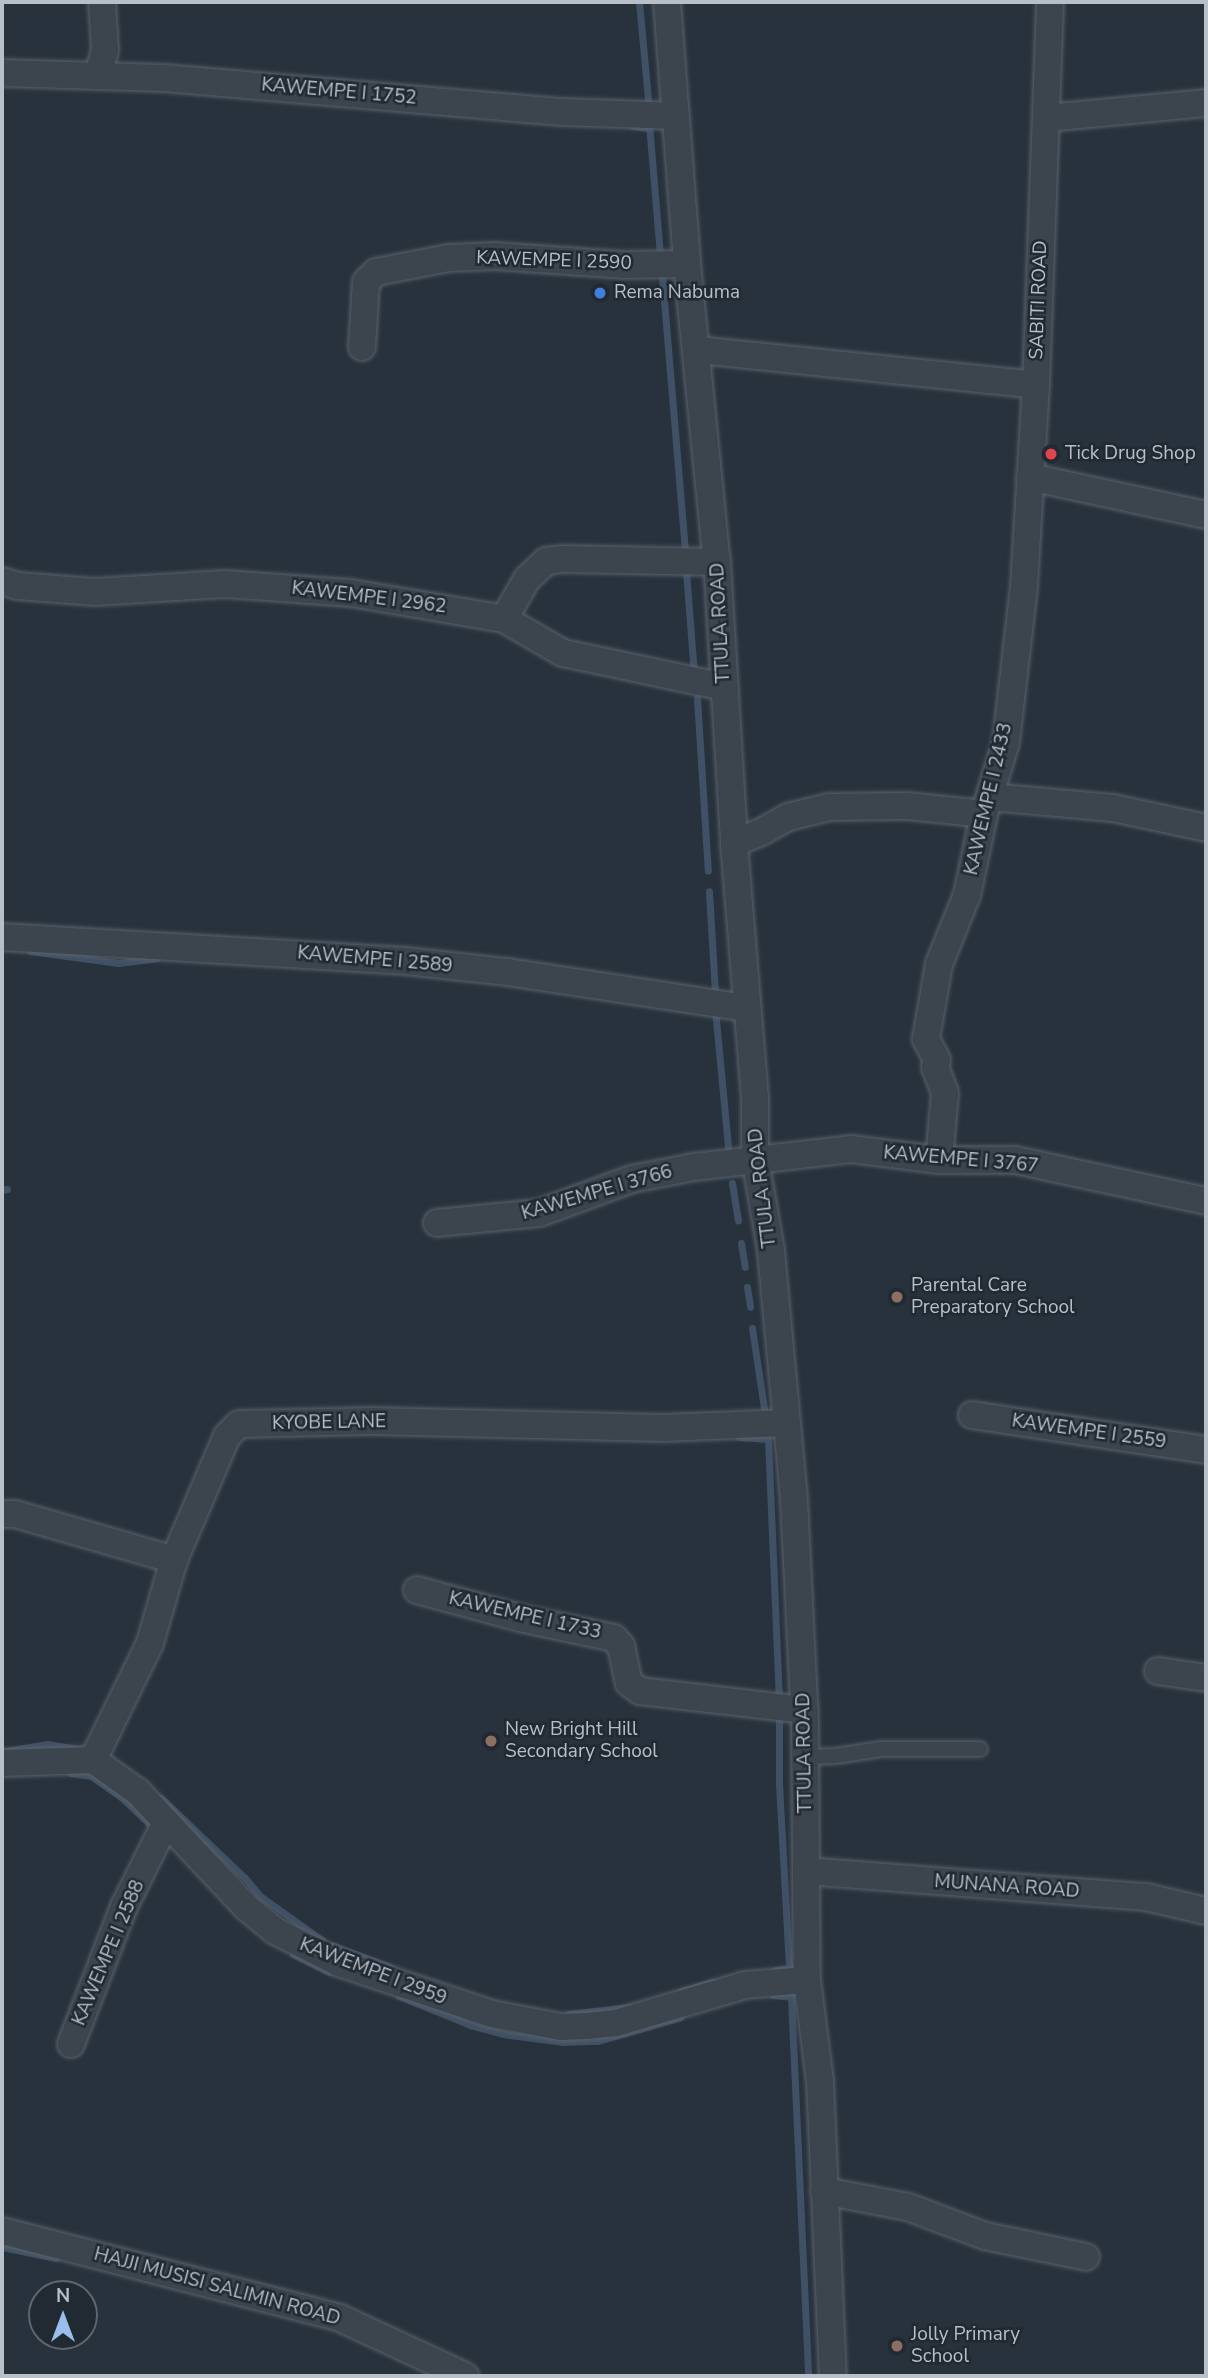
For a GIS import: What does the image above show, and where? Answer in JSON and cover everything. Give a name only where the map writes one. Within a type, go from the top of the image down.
[{"type":"street","points":[[97,76],[105,50],[102,2]]},
{"type":"street","name":"TTULA ROAD","points":[[667,2],[687,264],[698,350],[717,562],[734,843],[755,1098],[755,1158],[771,1251],[794,1499],[805,1710],[807,1980],[820,2081],[833,2376]]},
{"type":"street","name":"SABITI ROAD","points":[[698,350],[1036,386],[1050,2]]},
{"type":"street","name":"KAWEMPE I 1752","points":[[2,73],[164,78],[563,111],[676,116]]},
{"type":"street","points":[[1047,118],[1206,103]]},
{"type":"street","name":"KAWEMPE I 2590","points":[[362,347],[366,282],[376,272],[449,258],[494,256],[625,265],[687,264]]},
{"type":"street","name":"KAWEMPE I 2433","points":[[939,1160],[945,1093],[935,1067],[937,1060],[926,1039],[939,964],[968,895],[987,805],[1006,742],[1024,586],[1036,386]]},
{"type":"street","points":[[1030,477],[1206,515]]},
{"type":"street","points":[[504,620],[527,579],[546,561],[717,562]]},
{"type":"street","name":"KAWEMPE I 2962","points":[[2,581],[18,586],[96,592],[225,584],[258,588],[288,586],[351,593],[504,620],[563,653],[724,687]]},
{"type":"street","points":[[734,843],[788,817],[829,807],[987,805],[1113,808],[1206,828]]},
{"type":"street","name":"KAWEMPE I 2589","points":[[2,937],[406,961],[508,972],[746,1007]]},
{"type":"street","name":"KAWEMPE I 3767","points":[[755,1158],[851,1149],[939,1160],[1015,1160],[1206,1201]]},
{"type":"street","name":"KAWEMPE I 3766","points":[[438,1223],[539,1213],[632,1179],[755,1158]]},
{"type":"street","name":"KAWEMPE I 2559","points":[[972,1415],[1206,1450]]},
{"type":"street","name":"KYOBE LANE","points":[[93,1760],[150,1643],[174,1560],[228,1436],[239,1424],[372,1422],[663,1427],[786,1423]]},
{"type":"street","points":[[2,1514],[15,1514],[174,1560]]},
{"type":"street","name":"KAWEMPE I 1733","points":[[417,1590],[520,1618],[614,1638],[621,1646],[629,1683],[640,1691],[805,1710]]},
{"type":"street","points":[[1158,1671],[1206,1678]]},
{"type":"street","points":[[2,1763],[93,1760]]},
{"type":"street","name":"KAWEMPE I 2959","points":[[93,1760],[138,1792],[165,1824],[247,1908],[275,1931],[339,1963],[492,2014],[561,2027],[616,2023],[745,1985],[807,1980]]},
{"type":"street","name":"KAWEMPE I 2588","points":[[71,2044],[124,1907],[165,1824]]},
{"type":"street","name":"MUNANA ROAD","points":[[806,1871],[1146,1897],[1206,1910]]},
{"type":"street","points":[[824,2191],[908,2207],[985,2236],[1086,2257]]},
{"type":"street","name":"HAJJI MUSISI SALIMIN ROAD","points":[[2,2231],[340,2318],[465,2376]]},
{"type":"lane","points":[[806,1757],[836,1756],[881,1749],[980,1749]]},
{"type":"waterway","points":[[639,2],[649,109]]},
{"type":"waterway","points":[[649,124],[660,256]]},
{"type":"waterway","points":[[633,126],[649,128]]},
{"type":"waterway","points":[[662,277],[685,550]]},
{"type":"waterway","points":[[686,571],[694,675]]},
{"type":"waterway","points":[[697,698],[708,871]]},
{"type":"waterway","points":[[709,891],[715,993],[709,992]]},
{"type":"waterway","points":[[30,951],[118,963],[157,958]]},
{"type":"waterway","points":[[715,1009],[729,1158]]},
{"type":"waterway","points":[[732,1183],[738,1221]]},
{"type":"waterway","points":[[2,1190],[7,1189]]},
{"type":"waterway","points":[[741,1243],[745,1267]]},
{"type":"waterway","points":[[747,1287],[750,1307]]},
{"type":"waterway","points":[[752,1328],[765,1415]]},
{"type":"waterway","points":[[739,1437],[768,1439],[779,1702]]},
{"type":"waterway","points":[[776,1970],[789,1968],[779,1783],[779,1713]]},
{"type":"waterway","points":[[6,1751],[47,1744],[80,1749]]},
{"type":"waterway","points":[[70,1773],[91,1776],[122,1798],[157,1831]]},
{"type":"waterway","points":[[161,1798],[245,1878],[260,1896],[322,1940]]},
{"type":"waterway","points":[[332,1945],[390,1967]]},
{"type":"waterway","points":[[293,1954],[329,1972]]},
{"type":"waterway","points":[[681,1991],[713,1982]]},
{"type":"waterway","points":[[773,1995],[791,1997],[808,2376]]},
{"type":"waterway","points":[[399,1996],[470,2025],[503,2034],[563,2042],[598,2041],[681,2017]]},
{"type":"waterway","points":[[568,2014],[630,2007]]},
{"type":"waterway","points":[[2,2247],[56,2258]]},
{"type":"place","name":"Rema Nabuma","points":[[600,293]]},
{"type":"place","name":"Tick Drug Shop","points":[[1051,454]]},
{"type":"place","name":"Parental Care Preparatory School","points":[[897,1297]]},
{"type":"place","name":"New Bright Hill Secondary School","points":[[491,1741]]},
{"type":"place","name":"Jolly Primary School","points":[[897,2346]]}]
